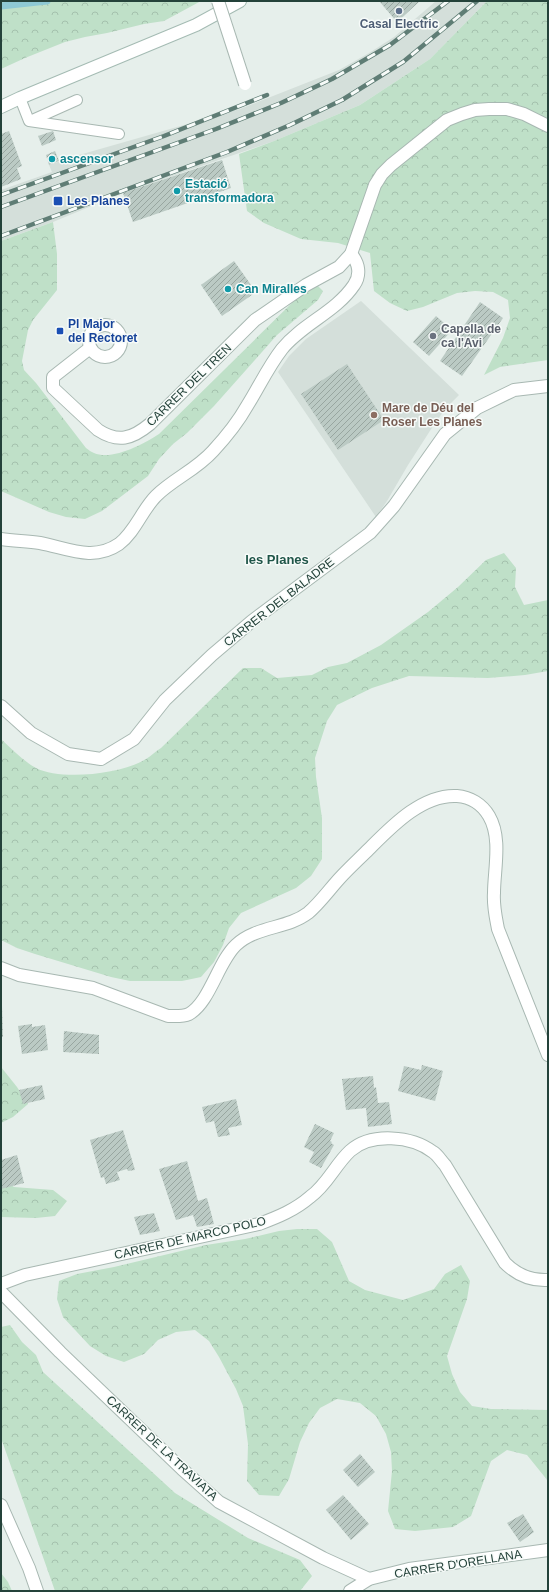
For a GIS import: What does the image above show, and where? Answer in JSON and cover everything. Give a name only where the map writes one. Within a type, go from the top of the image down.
[{"type":"street","points":[[218,1],[245,84]]},
{"type":"street","points":[[1,107],[196,25],[240,1]]},
{"type":"street","points":[[1,539],[40,543],[73,552],[92,554],[119,544],[129,534],[156,496],[190,472],[212,452],[230,431],[247,406],[264,375],[283,348],[297,334],[341,300],[355,284],[358,268],[356,260],[351,254],[375,185],[382,174],[391,165],[447,120],[475,110],[507,110],[524,114],[548,126]]},
{"type":"street","name":"CARRER DEL TREN","points":[[90,348],[53,377],[53,388],[98,430],[106,435],[115,438],[132,436],[150,424],[255,320],[306,285],[339,267],[351,254]]},
{"type":"street","name":"CARRER DEL BALADRE","points":[[1,706],[31,733],[68,754],[101,759],[134,739],[166,700],[212,655],[252,621],[370,534],[394,506],[445,434],[477,408],[514,390],[548,386]]},
{"type":"street","points":[[1,968],[19,975],[93,988],[168,1016],[180,1017],[188,1014],[201,1002],[225,960],[236,945],[251,935],[295,920],[308,913],[341,876],[396,821],[413,809],[442,798],[463,796],[473,800],[483,807],[490,817],[496,842],[494,906],[498,929],[548,1055]]},
{"type":"street","name":"CARRER DE MARCO POLO","points":[[1,1284],[25,1275],[259,1224],[271,1220],[292,1210],[311,1197],[326,1182],[350,1151],[372,1141],[386,1138],[411,1141],[434,1152],[445,1165],[505,1263],[513,1271],[523,1276],[534,1279],[548,1280]]},
{"type":"street","name":"CARRER DE LA TRAVIATA","points":[[1,1292],[60,1352],[219,1502],[323,1558],[369,1579]]},
{"type":"street","points":[[1,1505],[29,1568],[37,1591]]},
{"type":"street","name":"CARRER D'ORELLANA","points":[[350,1591],[369,1579],[409,1569],[548,1550]]},
{"type":"lane","points":[[20,98],[29,121]]},
{"type":"lane","points":[[29,121],[77,100]]},
{"type":"lane","points":[[29,121],[119,134]]},
{"type":"shaded area","points":[[436,1],[487,1],[430,59],[360,105],[274,141],[123,193],[53,222],[1,241],[1,190],[52,172],[49,165],[72,157],[240,109],[339,70],[394,37]]},
{"type":"shaded area","name":"Mare de Déu del Roser Les Planes","points":[[361,301],[459,395],[446,408],[435,423],[376,517],[278,372],[289,356],[306,339]]},
{"type":"green space","points":[[1,1],[201,1],[164,21],[144,24],[65,42],[1,69]]},
{"type":"green space","points":[[487,1],[548,1],[548,360],[500,367],[484,375],[503,338],[510,318],[508,300],[493,292],[475,291],[457,293],[423,307],[407,311],[390,303],[374,291],[370,253],[338,243],[301,239],[264,223],[247,211],[239,154],[360,105],[430,59]]},
{"type":"green space","points":[[53,222],[57,254],[57,290],[33,320],[28,330],[22,361],[24,370],[36,383],[86,448],[93,453],[110,455],[119,453],[137,447],[159,434],[300,295],[316,284],[323,291],[318,300],[277,335],[214,406],[187,433],[173,444],[159,459],[148,476],[102,511],[85,519],[66,517],[49,512],[1,491],[1,241]]},
{"type":"green space","points":[[504,553],[516,568],[515,587],[524,605],[548,600],[548,671],[525,675],[488,678],[409,676],[372,688],[337,705],[327,721],[315,758],[316,777],[322,818],[322,859],[311,876],[296,888],[241,913],[229,928],[223,945],[214,962],[201,977],[182,981],[130,981],[111,977],[35,954],[17,948],[1,940],[1,739],[27,762],[36,768],[47,772],[76,775],[123,769],[146,759],[161,748],[243,668],[261,668],[277,678],[312,675],[328,667],[347,663],[381,645],[428,612],[458,587],[486,560]]},
{"type":"green space","points":[[1,1067],[28,1104],[13,1117],[1,1123]]},
{"type":"green space","points":[[1,1178],[14,1187],[53,1190],[67,1201],[55,1216],[36,1218],[1,1217]]},
{"type":"green space","points":[[297,1229],[317,1229],[332,1242],[349,1281],[365,1290],[403,1300],[434,1289],[445,1274],[461,1265],[470,1281],[467,1299],[447,1356],[452,1374],[460,1392],[472,1406],[491,1409],[548,1410],[548,1481],[527,1455],[507,1450],[491,1461],[471,1516],[453,1527],[415,1531],[395,1529],[388,1511],[392,1471],[391,1452],[386,1434],[376,1416],[360,1403],[337,1399],[320,1408],[309,1423],[300,1442],[289,1479],[279,1496],[259,1495],[247,1481],[248,1444],[243,1406],[236,1389],[209,1341],[195,1330],[176,1332],[158,1340],[144,1354],[124,1362],[106,1356],[90,1346],[63,1317],[57,1299],[59,1281],[77,1274],[114,1267],[206,1245]]},
{"type":"green space","points":[[10,1325],[22,1342],[36,1355],[43,1372],[175,1493],[248,1538],[300,1560],[312,1576],[300,1591],[55,1591],[1,1438],[1,1327]]},
{"type":"green space","points":[[1,1573],[8,1582],[12,1591],[1,1591]]},
{"type":"building","name":"Casal Electric","points":[[379,1],[420,1],[397,22]]},
{"type":"building","points":[[9,131],[22,166],[17,168],[21,179],[1,187],[1,134]]},
{"type":"building","points":[[53,131],[56,140],[42,146],[38,136]]},
{"type":"building","name":"ascensor","points":[[55,151],[59,161],[49,165],[46,155]]},
{"type":"building","name":"Estació transformadora","points":[[222,160],[231,188],[133,222],[123,193]]},
{"type":"building","name":"Can Miralles","points":[[234,261],[256,292],[222,316],[201,285]]},
{"type":"building","points":[[480,302],[503,318],[462,376],[440,361]]},
{"type":"building","name":"Capella de ca l'Avi","points":[[436,316],[452,330],[429,356],[413,342]]},
{"type":"building","points":[[347,364],[384,420],[338,450],[301,394]]},
{"type":"building","points":[[2,1005],[3,1037],[1,1037]]},
{"type":"building","points":[[32,1024],[32,1027],[45,1025],[48,1050],[22,1054],[18,1026]]},
{"type":"building","points":[[64,1031],[99,1035],[99,1054],[63,1052]]},
{"type":"building","points":[[422,1065],[443,1071],[435,1101],[398,1091],[404,1066],[421,1070]]},
{"type":"building","points":[[373,1076],[374,1088],[376,1087],[378,1103],[389,1102],[392,1124],[368,1127],[366,1108],[346,1110],[342,1079]]},
{"type":"building","points":[[42,1085],[45,1099],[23,1104],[19,1090]]},
{"type":"building","points":[[236,1099],[242,1125],[228,1128],[230,1135],[218,1137],[214,1121],[206,1123],[202,1107]]},
{"type":"building","points":[[315,1124],[334,1133],[330,1141],[334,1145],[321,1168],[309,1162],[314,1152],[304,1147]]},
{"type":"building","points":[[123,1130],[135,1170],[128,1171],[127,1169],[117,1172],[120,1180],[106,1184],[104,1177],[101,1178],[90,1140]]},
{"type":"building","points":[[17,1155],[24,1183],[1,1189],[1,1160]]},
{"type":"building","points":[[187,1161],[198,1201],[207,1198],[214,1224],[197,1227],[193,1215],[176,1220],[159,1169]]},
{"type":"building","points":[[154,1213],[160,1231],[140,1235],[134,1217]]},
{"type":"building","points":[[360,1454],[375,1472],[358,1487],[343,1470]]},
{"type":"building","points":[[343,1495],[369,1524],[351,1540],[326,1510]]},
{"type":"building","points":[[523,1514],[534,1532],[520,1542],[507,1523]]},
{"type":"waterway","points":[[1,6],[47,1]]},
{"type":"railway","points":[[1,207],[216,129],[281,103],[332,79],[390,45],[448,1]]},
{"type":"railway","points":[[1,236],[227,152],[290,125],[342,100],[403,62],[477,1]]},
{"type":"railway","points":[[1,195],[164,136],[267,95]]},
{"type":"place","name":"Casal Electric","points":[[399,11]]},
{"type":"place","name":"ascensor","points":[[52,159]]},
{"type":"place","name":"Estació transformadora","points":[[177,191]]},
{"type":"place","name":"Les Planes","points":[[58,201]]},
{"type":"place","name":"Can Miralles","points":[[228,289]]},
{"type":"place","name":"Pl Major del Rectoret","points":[[60,331]]},
{"type":"place","name":"Capella de ca l'Avi","points":[[433,336]]},
{"type":"place","name":"Mare de Déu del Roser Les Planes","points":[[374,415]]},
{"type":"district","name":"les Planes","points":[[277,559]]}]
